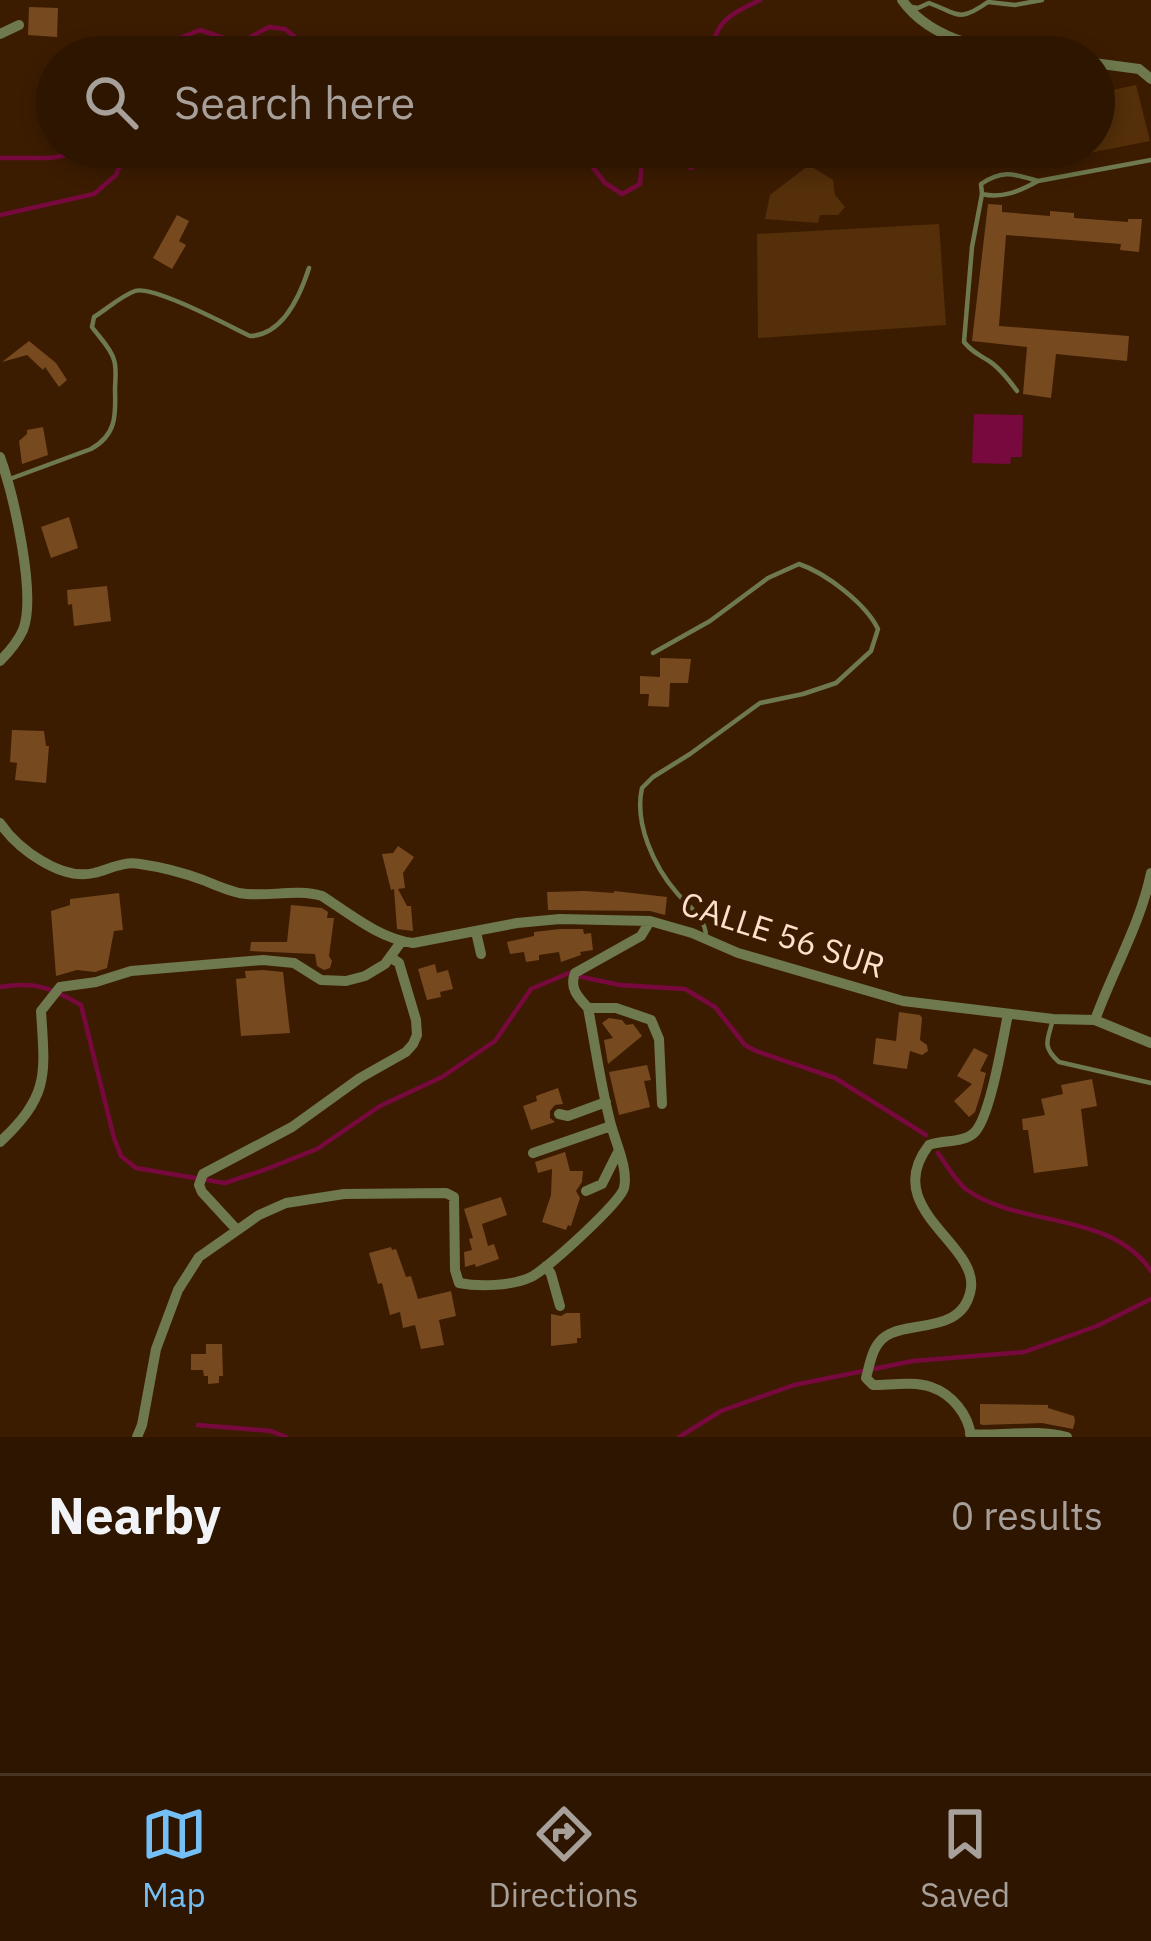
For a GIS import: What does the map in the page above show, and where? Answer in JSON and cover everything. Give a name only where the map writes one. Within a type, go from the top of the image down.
[{"type":"street","points":[[902,0],[914,17],[953,36]]},
{"type":"street","points":[[0,34],[19,25]]},
{"type":"street","points":[[1115,66],[1139,69],[1151,79]]},
{"type":"street","points":[[0,458],[17,522],[28,598],[22,632],[0,661]]},
{"type":"street","points":[[0,823],[27,850],[65,872],[78,875],[127,863],[235,892],[311,893],[401,942],[365,976],[346,982],[321,980],[294,963],[263,960],[130,971],[60,987],[41,1011],[44,1067],[37,1101],[0,1142]]},
{"type":"street","points":[[1095,1021],[1148,904],[1151,873]]},
{"type":"street","name":"CALLE 56 SUR","points":[[401,942],[560,919],[650,921],[738,953],[934,1012],[1095,1021],[1151,1043]]},
{"type":"street","points":[[155,1437],[139,1431],[155,1349],[178,1290],[200,1258],[272,1209],[304,1199],[380,1192],[439,1192],[454,1197],[459,1283],[483,1284],[533,1276],[620,1197],[625,1182],[588,1008],[573,986],[575,973],[641,936],[650,921]]},
{"type":"street","points":[[476,932],[481,954]]},
{"type":"street","points":[[236,1230],[202,1192],[203,1174],[292,1126],[413,1044],[416,1020],[399,963],[390,957]]},
{"type":"street","points":[[588,1008],[616,1008],[652,1021],[659,1039],[662,1103]]},
{"type":"street","points":[[1008,1014],[976,1132],[968,1138],[929,1145],[918,1165],[919,1201],[969,1272],[967,1298],[945,1322],[887,1335],[875,1348],[866,1378],[873,1385],[936,1388],[969,1421],[970,1435],[1028,1430],[1067,1437]]},
{"type":"street","points":[[559,1114],[568,1116],[606,1102]]},
{"type":"street","points":[[533,1153],[611,1126]]},
{"type":"street","points":[[586,1191],[602,1184],[618,1152]]},
{"type":"street","points":[[546,1266],[560,1306]]},
{"type":"lane","points":[[902,0],[919,8],[929,2],[958,16],[988,2],[1015,5],[1042,0]]},
{"type":"lane","points":[[1115,167],[1151,160]]},
{"type":"lane","points":[[982,194],[995,197],[1038,182],[1110,168]]},
{"type":"lane","points":[[1017,391],[964,342],[972,247],[981,184],[996,174],[1038,182]]},
{"type":"lane","points":[[7,480],[91,449],[112,432],[115,364],[92,327],[94,317],[140,290],[165,296],[250,336],[263,335],[292,308],[309,268]]},
{"type":"lane","points":[[652,653],[710,621],[768,578],[800,564],[866,609],[878,629],[872,651],[836,682],[760,703],[642,788],[641,818],[653,855],[677,894],[705,924],[706,939]]},
{"type":"lane","points":[[1053,1019],[1046,1047],[1059,1062],[1151,1083]]},
{"type":"shaded area","points":[[1136,85],[1150,141],[1115,148],[1115,90]]},
{"type":"shaded area","points":[[805,168],[814,168],[833,180],[835,195],[845,207],[838,215],[820,215],[818,223],[765,219],[770,195]]},
{"type":"shaded area","points":[[939,224],[946,325],[758,338],[757,234]]},
{"type":"shaded area","points":[[974,414],[1023,415],[1022,457],[1011,457],[1010,464],[972,463]]},
{"type":"building","points":[[29,7],[58,8],[57,36],[28,35]]},
{"type":"building","points":[[988,204],[1002,205],[1002,212],[1050,216],[1050,211],[1128,222],[1142,219],[1139,252],[1120,250],[1121,244],[1006,235],[999,326],[1129,336],[1127,361],[1056,354],[1051,398],[1023,394],[1027,347],[972,341]]},
{"type":"building","points":[[177,215],[189,221],[179,241],[186,245],[172,269],[153,258]]},
{"type":"building","points":[[29,341],[56,363],[67,380],[59,387],[45,367],[43,370],[27,355],[2,362]]},
{"type":"building","points":[[43,427],[48,455],[22,464],[19,441],[27,430]]},
{"type":"building","points":[[69,517],[78,548],[51,558],[41,527]]},
{"type":"building","points":[[107,586],[111,621],[74,626],[67,590]]},
{"type":"building","points":[[660,658],[691,659],[688,683],[670,683],[669,707],[648,706],[649,694],[640,694],[640,676],[660,677]]},
{"type":"building","points":[[12,730],[44,731],[49,746],[46,783],[15,780],[17,763],[10,762]]},
{"type":"building","points":[[398,846],[414,857],[403,873],[405,888],[398,889],[411,906],[413,931],[397,929],[394,889],[382,854],[393,853]]},
{"type":"building","points":[[547,892],[667,897],[665,915],[548,910]]},
{"type":"building","points":[[119,893],[123,930],[114,931],[107,968],[56,976],[51,911],[70,905],[70,899]]},
{"type":"building","points":[[291,905],[322,908],[327,918],[334,918],[330,968],[317,966],[315,954],[250,951],[251,942],[287,942]]},
{"type":"building","points":[[560,929],[591,933],[593,950],[561,962],[559,952],[526,962],[524,952],[510,954],[507,942]]},
{"type":"building","points":[[435,964],[437,973],[448,970],[453,989],[427,1000],[418,969]]},
{"type":"building","points":[[245,971],[283,972],[290,1033],[241,1036],[236,979],[246,978]]},
{"type":"building","points":[[899,1012],[920,1015],[920,1040],[928,1051],[922,1055],[910,1051],[907,1069],[873,1064],[876,1038],[896,1041]]},
{"type":"building","points":[[609,1018],[633,1024],[642,1036],[608,1064],[604,1040],[613,1038],[602,1023]]},
{"type":"building","points":[[974,1048],[988,1055],[980,1071],[986,1073],[981,1093],[969,1117],[954,1101],[972,1084],[957,1076]]},
{"type":"building","points":[[647,1065],[651,1080],[644,1081],[650,1107],[619,1115],[609,1072]]},
{"type":"building","points":[[1092,1079],[1097,1106],[1081,1109],[1088,1166],[1034,1173],[1022,1119],[1045,1115],[1041,1099],[1063,1094],[1061,1085]]},
{"type":"building","points":[[558,1088],[563,1104],[550,1111],[555,1122],[531,1130],[523,1106]]},
{"type":"building","points":[[565,1152],[570,1171],[583,1171],[576,1191],[580,1198],[566,1230],[542,1222],[551,1195],[552,1169],[538,1173],[535,1162]]},
{"type":"building","points":[[501,1197],[507,1215],[482,1224],[488,1246],[494,1244],[499,1259],[465,1267],[464,1252],[472,1250],[469,1239],[473,1238],[464,1209]]},
{"type":"building","points":[[391,1247],[406,1277],[411,1276],[418,1299],[451,1291],[456,1316],[439,1320],[444,1345],[421,1349],[415,1325],[403,1328],[400,1312],[390,1315],[369,1253]]},
{"type":"building","points":[[580,1313],[581,1338],[577,1343],[551,1346],[551,1314]]},
{"type":"building","points":[[206,1344],[222,1344],[219,1383],[208,1384],[203,1370],[191,1370],[191,1354],[206,1354]]},
{"type":"building","points":[[980,1404],[1048,1405],[1074,1416],[1075,1421],[1073,1429],[1042,1423],[983,1425]]},
{"type":"waterway","points":[[716,36],[725,21],[760,0]]},
{"type":"waterway","points":[[252,36],[269,27],[294,36]]},
{"type":"waterway","points":[[185,36],[200,30],[218,36]]},
{"type":"waterway","points":[[0,158],[36,158]]},
{"type":"waterway","points":[[0,215],[94,194],[119,168]]},
{"type":"waterway","points":[[593,168],[622,194],[640,184],[641,168]]},
{"type":"waterway","points":[[0,987],[42,987],[81,1005],[121,1156],[136,1168],[225,1183],[317,1149],[380,1106],[442,1077],[495,1041],[531,989],[569,973]]},
{"type":"waterway","points":[[577,976],[620,985],[685,989],[715,1007],[745,1045],[835,1078],[926,1135]]},
{"type":"waterway","points":[[938,1153],[967,1190],[1013,1210],[1113,1238],[1151,1271]]},
{"type":"waterway","points":[[679,1437],[721,1411],[794,1385],[913,1361],[1024,1352],[1097,1326],[1151,1299]]},
{"type":"waterway","points":[[198,1425],[271,1431],[286,1437]]}]
